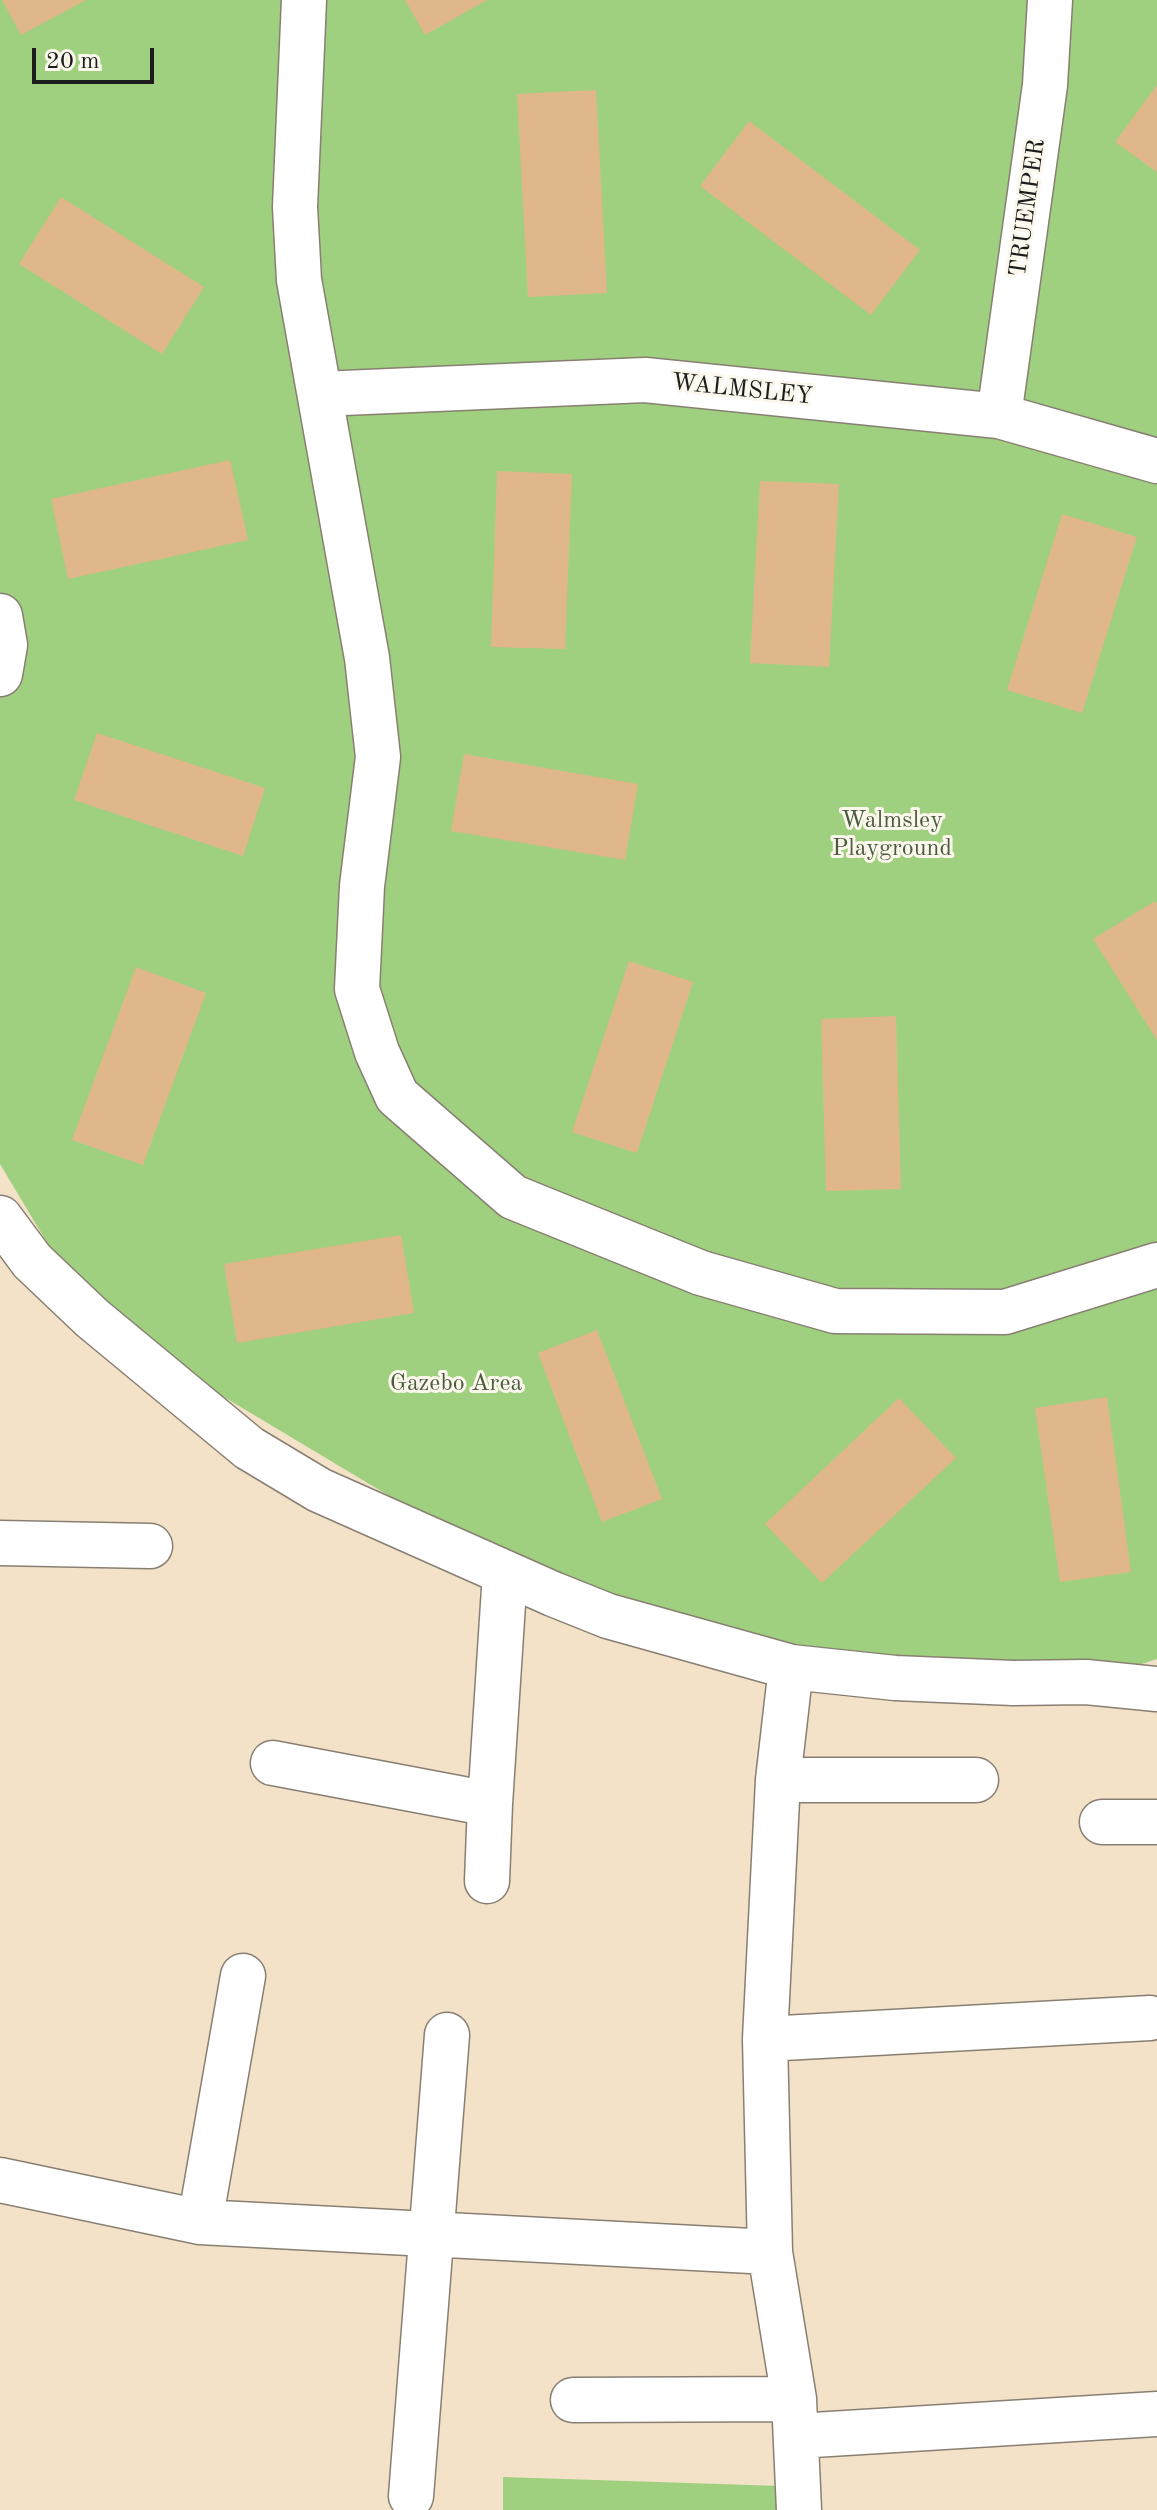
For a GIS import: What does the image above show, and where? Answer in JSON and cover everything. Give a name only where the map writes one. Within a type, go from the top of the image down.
[{"type":"street","points":[[304,0],[295,207],[299,280],[367,658],[378,757],[362,886],[357,989],[377,1052],[397,1096],[513,1197],[701,1273],[835,1311],[1005,1312],[1157,1265]]},
{"type":"street","name":"TRUEMPER","points":[[999,416],[1045,85],[1050,0]]},
{"type":"street","name":"WALMSLEY","points":[[320,394],[645,380],[999,416],[1157,461]]},
{"type":"street","points":[[0,1218],[32,1261],[92,1318],[249,1448],[319,1490],[608,1616],[791,1667],[895,1678],[1013,1683],[1086,1682],[1157,1689]]},
{"type":"street","points":[[0,1543],[150,1546]]},
{"type":"street","points":[[487,1881],[505,1573]]},
{"type":"street","points":[[791,1667],[778,1780],[765,2039],[770,2252],[796,2418],[799,2510]]},
{"type":"street","points":[[273,1763],[490,1804]]},
{"type":"street","points":[[778,1780],[976,1780]]},
{"type":"street","points":[[1102,1822],[1157,1822]]},
{"type":"street","points":[[200,2222],[243,1976]]},
{"type":"street","points":[[765,2039],[1150,2018]]},
{"type":"street","points":[[411,2496],[447,2035]]},
{"type":"street","points":[[0,2180],[200,2222],[770,2252]]},
{"type":"street","points":[[573,2400],[796,2418],[1157,2414]]},
{"type":"green space","points":[[0,0],[1157,0],[1157,1659],[1086,1682],[949,1680],[553,1594],[92,1318],[0,1164],[0,675],[5,645],[0,590]]},
{"type":"green space","points":[[503,2477],[781,2486],[782,2510],[503,2510]]},
{"type":"building","points":[[2,0],[86,0],[21,35]]},
{"type":"building","points":[[405,0],[487,0],[425,35]]},
{"type":"building","points":[[1157,85],[1157,172],[1115,142]]},
{"type":"building","points":[[596,90],[607,293],[528,297],[517,94]]},
{"type":"building","points":[[749,121],[920,250],[871,315],[700,186]]},
{"type":"building","points":[[61,197],[204,287],[162,354],[19,264]]},
{"type":"building","points":[[230,460],[248,540],[68,579],[51,499]]},
{"type":"building","points":[[497,471],[572,474],[565,649],[491,647]]},
{"type":"building","points":[[760,481],[839,484],[829,667],[750,663]]},
{"type":"building","points":[[1062,514],[1137,537],[1082,713],[1007,690]]},
{"type":"building","points":[[97,733],[265,788],[243,856],[74,800]]},
{"type":"building","points":[[464,754],[638,784],[625,860],[451,831]]},
{"type":"building","points":[[1155,901],[1157,904],[1157,1040],[1093,939]]},
{"type":"building","points":[[629,961],[693,982],[637,1153],[572,1132]]},
{"type":"building","points":[[136,967],[206,993],[143,1165],[72,1140]]},
{"type":"building","points":[[896,1016],[901,1189],[826,1191],[821,1019]]},
{"type":"building","points":[[401,1235],[414,1313],[237,1343],[224,1264]]},
{"type":"building","points":[[597,1330],[662,1499],[602,1522],[538,1353]]},
{"type":"building","points":[[1107,1397],[1131,1572],[1060,1582],[1035,1408]]},
{"type":"building","points":[[899,1398],[956,1458],[822,1583],[765,1524]]},
{"type":"park label","name":"Walmsley Playground","points":[[892,835]]},
{"type":"park label","name":"Gazebo Area","points":[[456,1384]]}]
